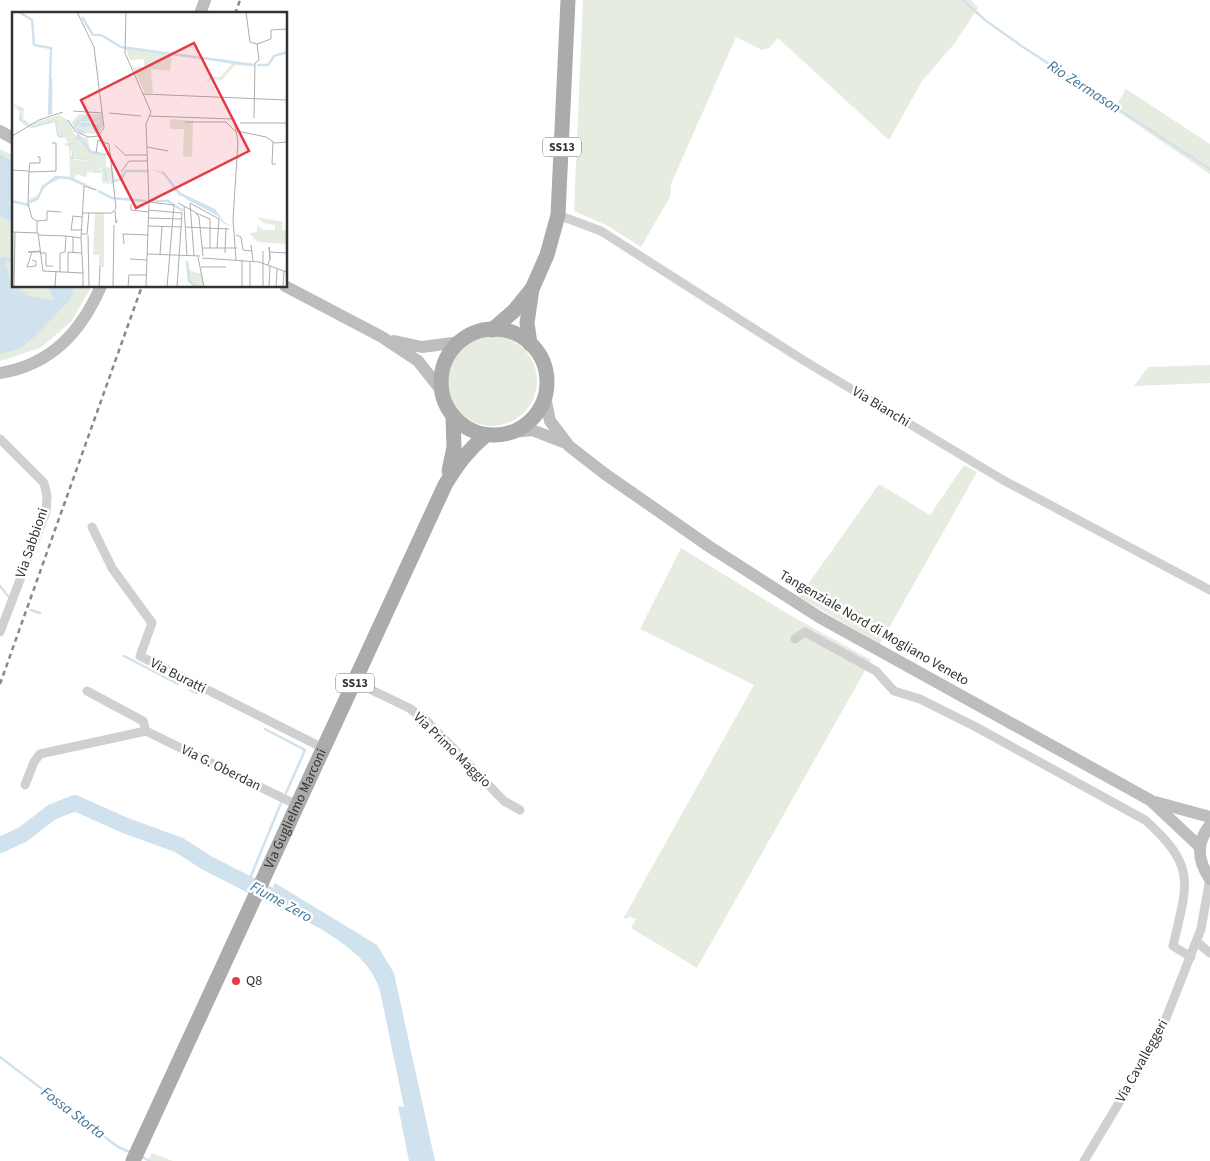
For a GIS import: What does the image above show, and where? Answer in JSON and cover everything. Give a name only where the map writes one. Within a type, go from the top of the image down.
[{"type":"main road","points":[[201,12],[205,0]]},
{"type":"main road","name":"Via Guglielmo Marconi","points":[[530,344],[527,323],[532,289],[547,255],[558,215],[568,0]]},
{"type":"main road","points":[[0,131],[12,138]]},
{"type":"main road","points":[[0,373],[28,366],[61,346],[81,324],[100,288]]},
{"type":"main road","points":[[288,288],[382,337],[418,361],[441,390]]},
{"type":"main road","name":"Via Guglielmo Marconi","points":[[492,330],[514,311],[532,289]]},
{"type":"main road","name":"Via Guglielmo Marconi","points":[[445,485],[454,447],[453,417],[446,407],[441,390],[443,366],[452,350],[460,342],[475,333],[492,330],[509,332],[530,344],[545,368],[545,397]]},
{"type":"main road","points":[[382,337],[422,347],[460,342]]},
{"type":"main road","points":[[453,417],[467,428],[486,435],[502,435],[513,432],[534,416],[545,397]]},
{"type":"main road","name":"Tangenziale Nord di Mogliano Veneto","points":[[545,397],[548,414],[554,427],[569,446]]},
{"type":"main road","name":"Tangenziale Nord di Mogliano Veneto","points":[[513,432],[524,430],[541,432],[569,446],[605,474],[710,547],[819,616],[1150,800]]},
{"type":"main road","name":"Via Guglielmo Marconi","points":[[136,1155],[445,485],[460,460],[486,435]]},
{"type":"main road","points":[[1150,800],[1210,817]]},
{"type":"main road","points":[[1150,800],[1199,846],[1203,868],[1210,878]]},
{"type":"main road","points":[[1199,846],[1210,825]]},
{"type":"street","name":"Via Bianchi","points":[[558,215],[600,231],[803,360],[1003,480],[1210,590]]},
{"type":"street","name":"Via Sabbioni","points":[[0,439],[44,483],[47,496],[46,512],[0,632]]},
{"type":"street","name":"Via Buratti","points":[[92,527],[112,568],[152,623],[140,656],[323,748]]},
{"type":"street","points":[[795,638],[805,632],[876,671],[894,691],[920,699],[976,727],[1145,820],[1167,840],[1181,862],[1186,881],[1184,904],[1172,946],[1192,957]]},
{"type":"street","name":"Via Primo Maggio","points":[[355,682],[408,708],[426,720],[504,801],[520,810]]},
{"type":"street","name":"Via G. Oberdan","points":[[87,690],[143,721],[146,731],[297,806]]},
{"type":"street","points":[[24,785],[40,754],[146,731]]},
{"type":"street","name":"Via Cavalleggeri","points":[[1084,1161],[1159,1036],[1197,942],[1210,878]]},
{"type":"street","points":[[1201,929],[1210,918]]},
{"type":"street","points":[[1197,942],[1210,953]]},
{"type":"shaded area","points":[[583,0],[971,0],[978,8],[954,44],[922,81],[889,140],[778,38],[769,48],[762,50],[736,37],[671,184],[670,197],[641,247],[608,226],[574,211]]},
{"type":"shaded area","points":[[1126,89],[1210,144],[1210,174],[1114,109]]},
{"type":"shaded area","points":[[0,149],[12,155],[12,288],[91,288],[71,322],[40,348],[0,361]]},
{"type":"shaded area","points":[[492,336],[509,340],[524,349],[533,364],[537,381],[533,398],[524,413],[509,422],[492,426],[475,422],[460,413],[451,398],[447,381],[451,364],[460,349],[475,340]]},
{"type":"shaded area","points":[[1210,365],[1210,383],[1134,386],[1148,367]]},
{"type":"shaded area","points":[[964,465],[977,472],[880,644],[799,597],[879,484],[930,515]]},
{"type":"shaded area","points":[[681,548],[788,614],[871,660],[697,968],[631,928],[636,919],[630,917],[623,919],[754,685],[640,629]]},
{"type":"shaded area","points":[[152,1153],[173,1161],[148,1161]]},
{"type":"water","points":[[0,154],[9,160],[12,159],[12,198],[9,206],[12,208],[12,223],[0,216]]},
{"type":"water","points":[[0,257],[12,258],[12,266],[8,260],[5,265],[9,272],[8,275],[12,282],[12,288],[19,288],[27,296],[54,300],[49,288],[73,288],[70,300],[32,339],[19,349],[0,354]]},
{"type":"water","points":[[275,883],[377,945],[394,973],[435,1161],[409,1161],[398,1106],[404,1107],[380,991],[373,975],[363,961],[349,948],[267,900]]},
{"type":"waterway","name":"Rio Zermason","points":[[963,0],[985,20],[1020,45],[1210,169]]},
{"type":"waterway","points":[[0,586],[8,596]]},
{"type":"waterway","points":[[31,610],[40,613]]},
{"type":"waterway","points":[[124,656],[178,684]]},
{"type":"waterway","points":[[190,690],[196,693]]},
{"type":"waterway","points":[[265,729],[305,750],[286,793]]},
{"type":"waterway","name":"Fiume Zero","points":[[0,845],[22,835],[52,812],[75,803],[124,825],[179,845],[207,863],[287,904]]},
{"type":"waterway","points":[[248,883],[281,803]]},
{"type":"waterway","name":"Fossa Storta","points":[[0,1057],[118,1147],[132,1153]]},
{"type":"waterway","name":"Fossa Storta","points":[[142,1157],[150,1161]]},
{"type":"railway","points":[[236,12],[240,0]]},
{"type":"railway","points":[[0,684],[141,288]]},
{"type":"place","name":"Q8","points":[[236,981]]}]
